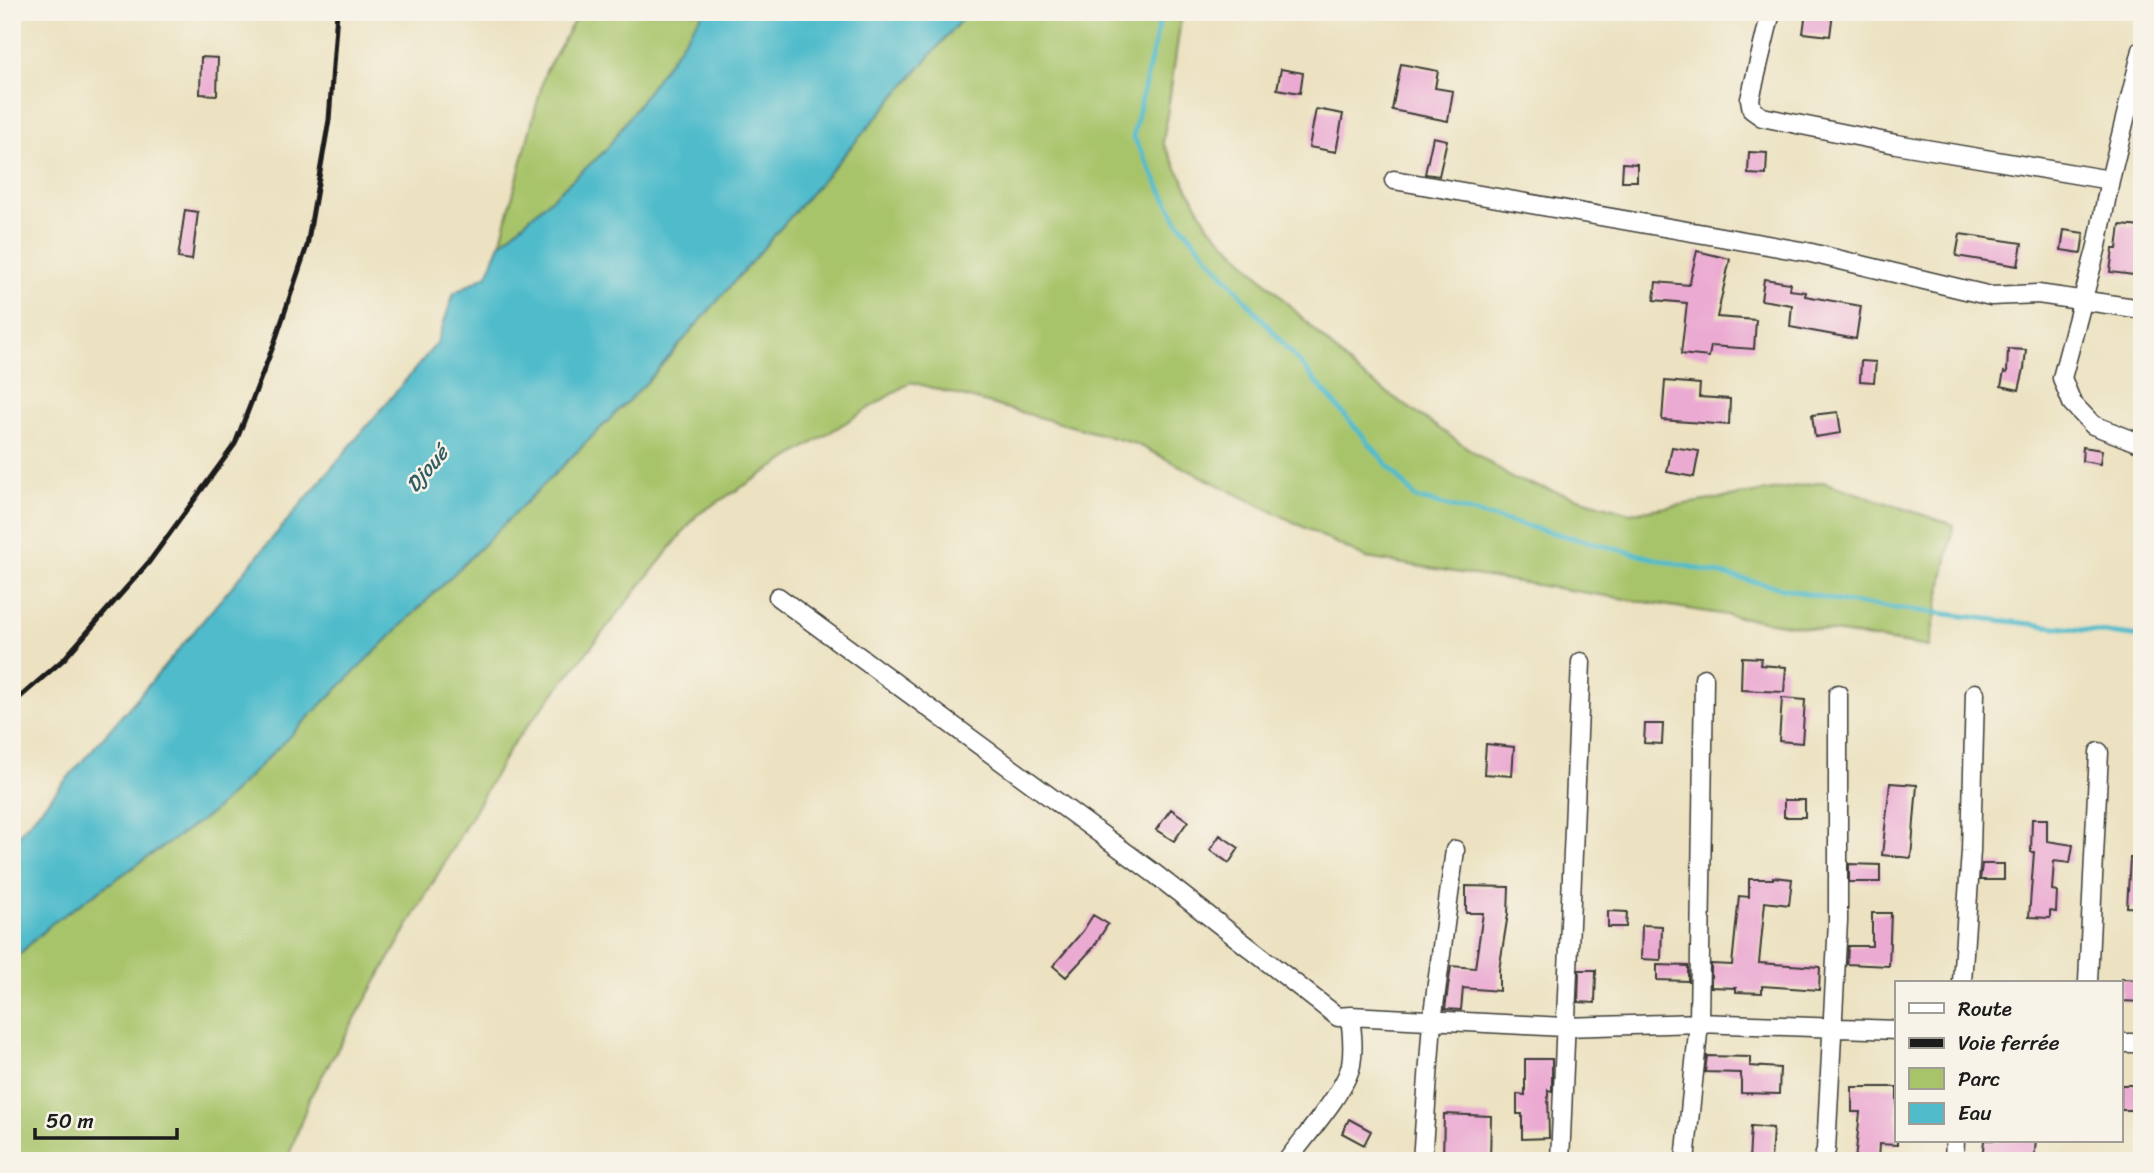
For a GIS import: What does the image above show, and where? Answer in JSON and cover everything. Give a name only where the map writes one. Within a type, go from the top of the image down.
[{"type":"street","points":[[1771,12],[1750,99],[1752,110],[1762,117],[1896,144],[2110,180]]},
{"type":"street","points":[[2142,50],[2097,246],[2062,378],[2072,403],[2093,425],[2142,444]]},
{"type":"street","points":[[1394,180],[1807,252],[1991,296],[2038,293],[2142,309]]},
{"type":"street","points":[[778,597],[1155,874],[1338,1017],[1564,1027],[1699,1023],[1895,1030]]},
{"type":"street","points":[[1560,1161],[1581,662]]},
{"type":"street","points":[[1685,1161],[1699,1023],[1704,678]]},
{"type":"street","points":[[1962,981],[1971,851],[1975,692]]},
{"type":"street","points":[[1823,1161],[1826,1150],[1838,921],[1839,694]]},
{"type":"street","points":[[2088,981],[2099,752]]},
{"type":"street","points":[[1422,1161],[1432,1021],[1455,850]]},
{"type":"street","points":[[1287,1161],[1344,1083],[1351,1067],[1353,1046],[1350,1016]]},
{"type":"street","points":[[2122,1043],[2142,1043]]},
{"type":"street","points":[[1954,1161],[1955,1142]]},
{"type":"green space","points":[[579,12],[704,12],[605,151],[500,244],[545,73]]},
{"type":"green space","points":[[965,12],[1182,12],[1163,143],[1208,225],[1357,372],[1513,479],[1630,513],[1823,482],[1954,525],[1929,647],[1366,558],[1136,444],[911,382],[697,515],[512,745],[310,1097],[287,1161],[12,1161],[12,961],[51,924],[213,812],[647,382],[962,19]]},
{"type":"water","name":"Djoué","points":[[704,12],[965,12],[962,19],[647,382],[213,812],[51,924],[12,961],[12,842],[158,674],[437,343],[454,293],[487,275],[500,244],[605,151]]},
{"type":"building","points":[[1806,12],[1833,12],[1830,36],[1803,33]]},
{"type":"building","points":[[201,57],[218,58],[217,95],[200,94]]},
{"type":"building","points":[[1401,64],[1438,71],[1435,88],[1453,91],[1448,121],[1392,110]]},
{"type":"building","points":[[1281,69],[1303,73],[1300,93],[1277,89]]},
{"type":"building","points":[[1316,109],[1343,114],[1336,152],[1309,147]]},
{"type":"building","points":[[1433,137],[1447,140],[1439,176],[1425,174]]},
{"type":"building","points":[[1749,152],[1767,153],[1766,175],[1748,174]]},
{"type":"building","points":[[1623,163],[1637,164],[1637,181],[1622,181]]},
{"type":"building","points":[[185,210],[198,212],[192,260],[178,258]]},
{"type":"building","points":[[2120,225],[2142,227],[2142,276],[2110,272]]},
{"type":"building","points":[[2064,230],[2084,233],[2081,253],[2061,250]]},
{"type":"building","points":[[1960,234],[2022,243],[2018,266],[1956,256]]},
{"type":"building","points":[[1697,251],[1730,259],[1717,317],[1756,320],[1754,349],[1711,346],[1709,357],[1681,354],[1687,303],[1654,300],[1656,282],[1689,285]]},
{"type":"building","points":[[1764,279],[1790,283],[1789,290],[1806,292],[1805,296],[1861,306],[1856,339],[1790,327],[1792,305],[1761,300]]},
{"type":"building","points":[[2008,349],[2026,350],[2019,390],[2001,386],[2004,372],[2007,373]]},
{"type":"building","points":[[1861,361],[1876,362],[1874,382],[1860,381]]},
{"type":"building","points":[[1665,381],[1700,384],[1699,397],[1730,399],[1729,425],[1662,420]]},
{"type":"building","points":[[1838,412],[1841,433],[1815,437],[1812,415]]},
{"type":"building","points":[[1672,447],[1699,451],[1694,477],[1667,472]]},
{"type":"building","points":[[2083,447],[2102,450],[2100,464],[2082,461]]},
{"type":"building","points":[[1742,657],[1761,658],[1760,665],[1786,667],[1784,692],[1741,690]]},
{"type":"building","points":[[1782,698],[1805,700],[1802,743],[1779,741]]},
{"type":"building","points":[[1645,724],[1663,724],[1662,744],[1644,743]]},
{"type":"building","points":[[1486,744],[1514,747],[1512,776],[1484,774]]},
{"type":"building","points":[[1890,783],[1917,785],[1911,858],[1882,855]]},
{"type":"building","points":[[1784,800],[1805,800],[1805,817],[1784,817]]},
{"type":"building","points":[[1171,809],[1188,821],[1174,841],[1156,830]]},
{"type":"building","points":[[2032,819],[2047,819],[2047,841],[2073,845],[2070,863],[2054,861],[2052,890],[2057,891],[2056,912],[2050,911],[2050,918],[2029,917],[2034,852],[2031,852]]},
{"type":"building","points":[[1220,835],[1239,848],[1229,863],[1210,850]]},
{"type":"building","points":[[2130,858],[2142,858],[2142,908],[2127,907]]},
{"type":"building","points":[[1849,864],[1880,865],[1880,882],[1849,882]]},
{"type":"building","points":[[1982,864],[2004,864],[2004,880],[1980,880]]},
{"type":"building","points":[[1749,879],[1792,879],[1789,905],[1765,902],[1759,963],[1820,967],[1819,990],[1762,986],[1762,993],[1711,987],[1711,964],[1732,965],[1739,896],[1749,897]]},
{"type":"building","points":[[1466,886],[1509,887],[1499,991],[1463,988],[1461,1010],[1445,1009],[1451,966],[1475,968],[1483,913],[1466,913]]},
{"type":"building","points":[[1608,911],[1627,912],[1626,927],[1608,927]]},
{"type":"building","points":[[1872,913],[1891,913],[1889,966],[1847,964],[1848,946],[1872,946]]},
{"type":"building","points":[[1093,915],[1108,924],[1093,948],[1066,977],[1053,966]]},
{"type":"building","points":[[1642,925],[1662,926],[1661,960],[1641,959]]},
{"type":"building","points":[[1657,965],[1688,966],[1688,981],[1657,980]]},
{"type":"building","points":[[1579,970],[1596,970],[1595,1003],[1578,1002]]},
{"type":"building","points":[[2142,980],[2142,1002],[2122,1001],[2121,981]]},
{"type":"building","points":[[1707,1056],[1750,1057],[1750,1066],[1780,1068],[1779,1094],[1741,1093],[1741,1073],[1705,1072]]},
{"type":"building","points":[[1525,1059],[1552,1059],[1552,1091],[1548,1090],[1549,1138],[1522,1139],[1522,1114],[1517,1114],[1517,1094],[1525,1095]]},
{"type":"building","points":[[2122,1085],[2139,1085],[2139,1110],[2122,1110]]},
{"type":"building","points":[[1852,1087],[1895,1087],[1897,1145],[1879,1144],[1878,1161],[1855,1161],[1860,1112],[1852,1112]]},
{"type":"building","points":[[1444,1114],[1491,1116],[1490,1161],[1443,1161]]},
{"type":"building","points":[[1349,1119],[1371,1131],[1364,1145],[1342,1133]]},
{"type":"building","points":[[1751,1126],[1773,1128],[1771,1161],[1749,1161]]},
{"type":"building","points":[[1984,1142],[2036,1142],[2034,1161],[1982,1161]]},
{"type":"waterway","points":[[955,12],[962,19],[981,12]]},
{"type":"waterway","points":[[1162,12],[1133,136],[1177,220],[1416,498],[1660,560],[1843,602],[2142,637]]},
{"type":"railway","points":[[12,704],[64,659],[149,562],[235,444],[274,344],[307,246],[329,120],[337,12]]}]
